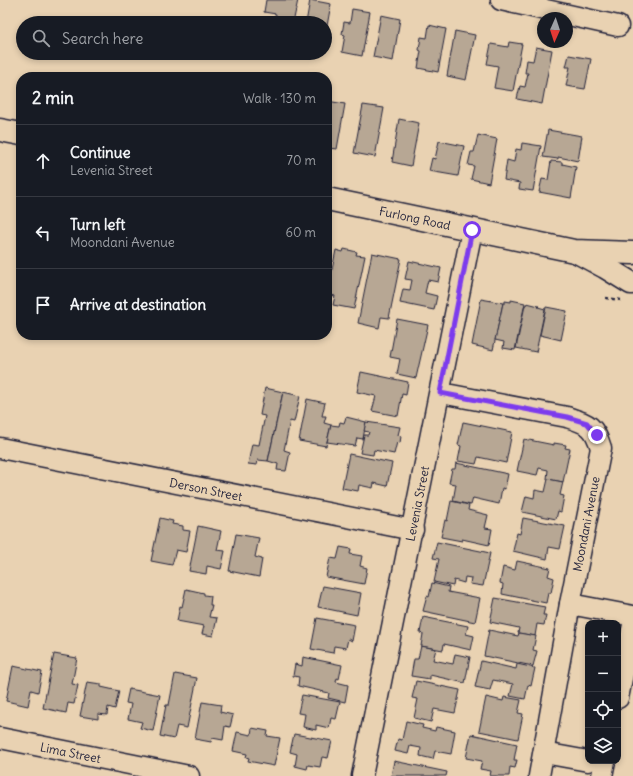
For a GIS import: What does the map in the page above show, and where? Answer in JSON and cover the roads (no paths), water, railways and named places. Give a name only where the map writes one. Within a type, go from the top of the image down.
[{"type":"main road","points":[[0,130],[16,133]]},
{"type":"main road","name":"Furlong Road","points":[[332,200],[574,251],[633,253]]},
{"type":"main road","name":"Furlong Road","points":[[574,251],[633,282]]},
{"type":"street","points":[[501,0],[618,26]]},
{"type":"street","name":"Levenia Street","points":[[362,776],[413,530],[472,230]]},
{"type":"street","name":"Moondani Avenue","points":[[440,393],[567,417],[587,423],[597,435],[601,448],[570,604],[539,776]]},
{"type":"street","name":"Derson Street","points":[[0,448],[413,530]]},
{"type":"street","points":[[570,604],[633,616]]},
{"type":"street","points":[[620,692],[628,672],[633,625]]},
{"type":"street","name":"Lima Street","points":[[0,738],[189,776]]},
{"type":"street","points":[[544,753],[598,765]]}]
